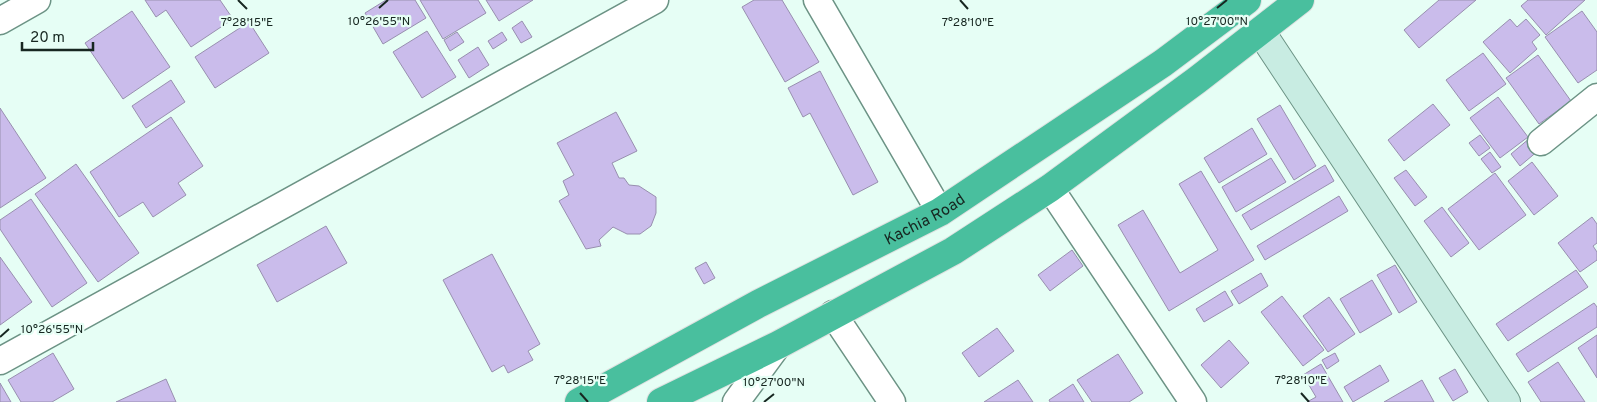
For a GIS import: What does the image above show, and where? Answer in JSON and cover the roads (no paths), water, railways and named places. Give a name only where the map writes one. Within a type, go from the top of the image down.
[{"type":"highway","name":"Kachia Road","points":[[580,402],[699,336],[940,212],[1163,63],[1247,0]]},
{"type":"highway","points":[[661,402],[778,345],[953,251],[1050,188],[1261,32],[1300,0]]},
{"type":"highway","points":[[699,336],[718,374]]},
{"type":"street","points":[[0,21],[37,0]]},
{"type":"street","points":[[0,361],[655,0]]},
{"type":"street","points":[[818,0],[940,212]]},
{"type":"street","points":[[1261,32],[1506,402]]},
{"type":"street","points":[[1541,142],[1597,97]]},
{"type":"street","points":[[1050,188],[1193,402]]},
{"type":"street","points":[[833,314],[892,402]]},
{"type":"street","points":[[736,402],[778,345]]}]
